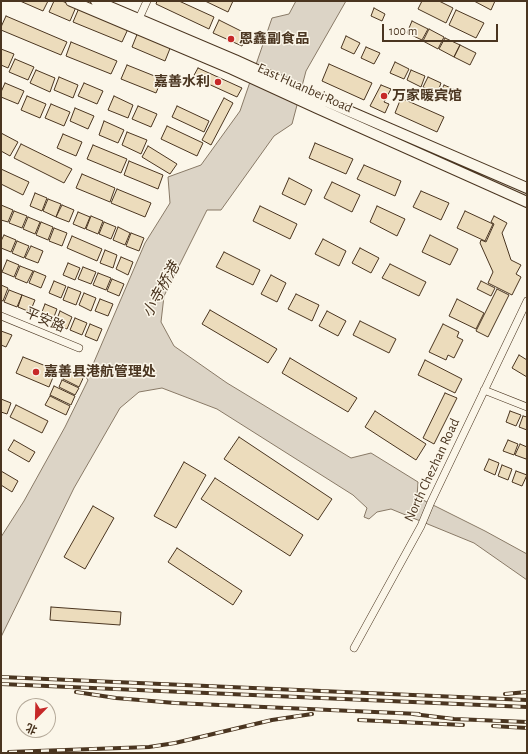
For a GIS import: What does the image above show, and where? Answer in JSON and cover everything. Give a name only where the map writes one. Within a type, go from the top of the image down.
[{"type":"street","name":"East Huanbei Road","points":[[71,1],[137,24],[233,65],[527,202]]},
{"type":"street","name":"East Huanbei Road","points":[[96,1],[137,24]]},
{"type":"street","points":[[137,24],[147,1]]},
{"type":"street","name":"East Huanbei Road","points":[[319,104],[527,188]]},
{"type":"street","name":"North Chezhan Road","points":[[354,648],[421,526],[527,301]]},
{"type":"street","name":"平安路","points":[[1,316],[79,348]]},
{"type":"street","points":[[484,390],[527,407]]},
{"type":"water","name":"小寺桥港","points":[[296,1],[346,1],[306,71],[292,124],[274,136],[221,210],[207,210],[164,296],[161,322],[174,346],[227,383],[351,458],[371,453],[418,482],[417,497],[527,554],[527,580],[474,543],[391,509],[377,512],[369,519],[364,517],[367,508],[353,495],[217,409],[162,388],[139,392],[120,408],[74,488],[1,637],[1,537],[24,501],[65,427],[88,380],[86,377],[94,362],[145,243],[170,203],[168,177],[201,165],[240,111],[272,18],[289,14]]},
{"type":"building","points":[[20,1],[48,1],[43,11]]},
{"type":"building","points":[[54,1],[62,1],[76,7],[70,21],[49,12]]},
{"type":"building","points":[[157,1],[179,1],[214,17],[209,29],[156,4]]},
{"type":"building","points":[[205,1],[233,1],[228,12]]},
{"type":"building","points":[[422,1],[439,1],[453,8],[446,23],[418,9]]},
{"type":"building","points":[[474,1],[495,1],[491,10]]},
{"type":"building","points":[[79,8],[128,29],[122,42],[73,22]]},
{"type":"building","points":[[374,8],[385,14],[382,21],[371,16]]},
{"type":"building","points":[[456,10],[484,23],[476,38],[449,25]]},
{"type":"building","points":[[6,16],[67,42],[61,55],[1,30]]},
{"type":"building","points":[[219,20],[247,34],[242,46],[213,33]]},
{"type":"building","points":[[412,21],[428,29],[422,40],[407,33]]},
{"type":"building","points":[[429,29],[444,37],[438,49],[423,41]]},
{"type":"building","points":[[138,32],[171,46],[165,61],[132,47]]},
{"type":"building","points":[[346,36],[360,43],[354,54],[341,48]]},
{"type":"building","points":[[445,38],[460,45],[454,57],[439,49]]},
{"type":"building","points":[[71,42],[117,61],[111,74],[66,56]]},
{"type":"building","points":[[460,45],[476,53],[470,65],[454,57]]},
{"type":"building","points":[[366,47],[380,53],[374,64],[361,58]]},
{"type":"building","points":[[1,49],[14,54],[8,68],[1,65]]},
{"type":"building","points":[[15,59],[34,67],[28,80],[9,72]]},
{"type":"building","points":[[395,62],[409,69],[404,79],[390,73]]},
{"type":"building","points":[[329,64],[372,83],[364,100],[322,81]]},
{"type":"building","points":[[127,65],[162,79],[156,93],[121,79]]},
{"type":"building","name":"嘉善水利","points":[[198,68],[242,88],[237,97],[193,77]]},
{"type":"building","points":[[36,70],[55,78],[50,92],[30,83]]},
{"type":"building","points":[[411,70],[425,76],[421,87],[407,80]]},
{"type":"building","points":[[59,77],[78,85],[73,98],[54,90]]},
{"type":"building","points":[[428,77],[441,83],[437,94],[423,87]]},
{"type":"building","points":[[5,83],[24,91],[18,104],[1,97],[1,92]]},
{"type":"building","points":[[84,83],[103,91],[97,104],[78,96]]},
{"type":"building","points":[[381,85],[391,89],[384,102],[389,104],[385,113],[370,106]]},
{"type":"building","points":[[444,85],[458,91],[453,101],[439,95]]},
{"type":"building","points":[[27,96],[46,104],[40,118],[21,110]]},
{"type":"building","points":[[114,96],[133,105],[128,118],[108,110]]},
{"type":"building","points":[[224,98],[233,103],[211,145],[202,140]]},
{"type":"building","points":[[401,98],[444,117],[437,132],[395,113]]},
{"type":"building","points":[[51,104],[70,112],[64,126],[45,118]]},
{"type":"building","points":[[138,106],[157,114],[151,127],[132,119]]},
{"type":"building","points":[[177,106],[209,121],[204,132],[172,117]]},
{"type":"building","points":[[75,108],[94,116],[88,129],[70,121]]},
{"type":"building","points":[[104,121],[124,130],[118,143],[99,135]]},
{"type":"building","points":[[167,126],[203,143],[197,156],[161,139]]},
{"type":"building","points":[[127,132],[147,140],[141,154],[122,145]]},
{"type":"building","points":[[1,133],[18,142],[10,156],[1,151]]},
{"type":"building","points":[[63,134],[82,142],[76,156],[57,148]]},
{"type":"building","points":[[315,143],[353,159],[346,174],[309,158]]},
{"type":"building","points":[[21,144],[72,169],[64,183],[14,158]]},
{"type":"building","points":[[93,145],[127,159],[121,173],[87,159]]},
{"type":"building","points":[[148,146],[177,164],[170,174],[142,157]]},
{"type":"building","points":[[129,161],[163,175],[158,189],[124,175]]},
{"type":"building","points":[[364,165],[401,181],[395,196],[357,179]]},
{"type":"building","points":[[1,169],[29,182],[23,195],[1,184]]},
{"type":"building","points":[[82,174],[115,188],[110,202],[76,188]]},
{"type":"building","points":[[289,178],[312,190],[305,205],[282,194]]},
{"type":"building","points":[[332,182],[360,195],[352,212],[324,198]]},
{"type":"building","points":[[117,189],[151,203],[145,217],[111,203]]},
{"type":"building","points":[[421,191],[449,203],[441,220],[413,207]]},
{"type":"building","points":[[35,193],[47,198],[42,211],[30,206]]},
{"type":"building","points":[[48,199],[61,204],[56,217],[43,211]]},
{"type":"building","points":[[1,205],[13,210],[8,222],[1,220]]},
{"type":"building","points":[[62,205],[74,210],[69,222],[56,217]]},
{"type":"building","points":[[260,206],[297,224],[290,239],[253,221]]},
{"type":"building","points":[[377,206],[405,219],[397,236],[370,222]]},
{"type":"building","points":[[14,211],[27,216],[22,228],[9,223]]},
{"type":"building","points":[[465,211],[493,224],[485,241],[457,228]]},
{"type":"building","points":[[78,212],[90,217],[85,229],[73,224]]},
{"type":"building","points":[[91,216],[103,221],[98,234],[86,229]]},
{"type":"building","points":[[494,216],[507,223],[502,233],[511,260],[521,265],[516,274],[521,277],[512,295],[488,283],[493,272],[480,243],[481,240],[486,242],[494,224],[491,222]]},
{"type":"building","points":[[28,217],[40,222],[35,234],[23,229]]},
{"type":"building","points":[[41,222],[53,227],[48,240],[36,235]]},
{"type":"building","points":[[104,222],[116,227],[111,239],[99,234]]},
{"type":"building","points":[[118,227],[130,233],[125,245],[113,240]]},
{"type":"building","points":[[54,228],[67,233],[62,246],[49,241]]},
{"type":"building","points":[[131,233],[144,238],[139,251],[126,246]]},
{"type":"building","points":[[4,235],[16,240],[11,252],[1,248],[1,241]]},
{"type":"building","points":[[430,235],[458,249],[450,265],[422,252]]},
{"type":"building","points":[[72,236],[102,249],[97,261],[67,248]]},
{"type":"building","points":[[323,239],[346,251],[339,266],[315,254]]},
{"type":"building","points":[[17,241],[29,246],[24,258],[12,253]]},
{"type":"building","points":[[31,246],[43,251],[38,263],[25,258]]},
{"type":"building","points":[[360,248],[379,258],[371,273],[352,263]]},
{"type":"building","points":[[105,250],[117,255],[113,268],[100,263]]},
{"type":"building","points":[[224,252],[260,270],[253,285],[216,267]]},
{"type":"building","points":[[121,257],[133,262],[128,275],[116,269]]},
{"type":"building","points":[[7,260],[19,265],[14,277],[2,272]]},
{"type":"building","points":[[68,263],[80,268],[75,280],[63,275]]},
{"type":"building","points":[[390,264],[426,282],[419,296],[382,278]]},
{"type":"building","points":[[20,266],[33,271],[27,283],[15,278]]},
{"type":"building","points":[[83,267],[96,272],[91,284],[78,279]]},
{"type":"building","points":[[34,271],[46,276],[41,288],[29,283]]},
{"type":"building","points":[[98,273],[111,278],[106,290],[93,285]]},
{"type":"building","points":[[271,275],[286,283],[277,302],[261,294]]},
{"type":"building","points":[[112,279],[124,284],[119,296],[107,291]]},
{"type":"building","points":[[54,281],[66,286],[61,298],[49,293]]},
{"type":"building","points":[[481,281],[495,288],[491,296],[477,289]]},
{"type":"building","points":[[1,285],[8,288],[3,301],[1,300]]},
{"type":"building","points":[[68,287],[81,292],[76,305],[63,300]]},
{"type":"building","points":[[497,289],[509,295],[488,337],[476,331]]},
{"type":"building","points":[[9,290],[22,295],[17,307],[4,302]]},
{"type":"building","points":[[84,293],[96,298],[91,311],[79,305]]},
{"type":"building","points":[[296,294],[319,305],[312,321],[288,309]]},
{"type":"building","points":[[22,295],[35,300],[30,312],[18,307]]},
{"type":"building","points":[[100,299],[113,304],[108,316],[95,311]]},
{"type":"building","points":[[457,299],[484,313],[476,329],[449,316]]},
{"type":"building","points":[[45,304],[57,309],[52,322],[40,317]]},
{"type":"building","points":[[210,310],[277,349],[268,363],[202,324]]},
{"type":"building","points":[[60,311],[72,317],[67,329],[55,324]]},
{"type":"building","points":[[327,311],[346,321],[338,336],[319,326]]},
{"type":"building","points":[[75,318],[87,323],[82,335],[70,330]]},
{"type":"building","points":[[360,321],[396,339],[389,353],[353,335]]},
{"type":"building","points":[[90,324],[102,329],[97,341],[85,336]]},
{"type":"building","points":[[443,324],[459,332],[457,337],[463,340],[454,358],[448,355],[446,360],[429,352]]},
{"type":"building","points":[[1,331],[12,335],[6,347],[1,345]]},
{"type":"building","points":[[519,355],[527,360],[527,377],[512,368]]},
{"type":"building","name":"嘉善县港航管理处","points":[[23,357],[56,370],[49,387],[16,373]]},
{"type":"building","points":[[290,358],[357,398],[348,412],[282,373]]},
{"type":"building","points":[[425,360],[462,379],[455,393],[418,375]]},
{"type":"building","points":[[67,369],[78,374],[80,370],[86,372],[79,387],[63,379]]},
{"type":"building","points":[[62,380],[79,388],[75,395],[59,387]]},
{"type":"building","points":[[54,386],[75,396],[71,405],[50,395]]},
{"type":"building","points":[[445,393],[457,398],[434,444],[423,438]]},
{"type":"building","points":[[50,396],[70,406],[66,415],[45,405]]},
{"type":"building","points":[[1,399],[11,403],[7,414],[1,412]]},
{"type":"building","points":[[16,405],[48,421],[42,433],[10,417]]},
{"type":"building","points":[[375,411],[426,444],[416,460],[365,427]]},
{"type":"building","points":[[510,411],[521,415],[516,426],[506,422]]},
{"type":"building","points":[[523,416],[527,417],[527,430],[519,427]]},
{"type":"building","points":[[239,437],[332,499],[318,520],[224,459]]},
{"type":"building","points":[[14,440],[35,452],[29,462],[8,450]]},
{"type":"building","points":[[508,440],[518,444],[514,455],[503,451]]},
{"type":"building","points":[[520,444],[527,447],[526,459],[515,455]]},
{"type":"building","points":[[489,459],[499,463],[495,475],[484,470]]},
{"type":"building","points":[[184,462],[206,475],[176,528],[154,516]]},
{"type":"building","points":[[502,465],[512,469],[508,480],[498,476]]},
{"type":"building","points":[[1,471],[18,481],[12,492],[1,485]]},
{"type":"building","points":[[516,471],[527,475],[522,486],[512,482]]},
{"type":"building","points":[[215,478],[303,535],[290,556],[201,499]]},
{"type":"building","points":[[93,506],[114,518],[85,569],[64,557]]},
{"type":"building","points":[[177,548],[242,591],[233,605],[168,562]]},
{"type":"building","points":[[51,607],[121,612],[120,625],[50,620]]},
{"type":"railway","points":[[1,677],[527,700]]},
{"type":"railway","points":[[1,684],[527,707]]},
{"type":"railway","points":[[76,692],[116,698],[175,703],[419,714]]},
{"type":"railway","points":[[505,694],[527,692]]},
{"type":"railway","points":[[9,752],[149,747],[175,743],[272,720],[312,714]]},
{"type":"railway","points":[[413,714],[454,719],[527,722]]},
{"type":"railway","points":[[359,720],[463,725]]},
{"type":"railway","points":[[493,726],[527,728]]},
{"type":"place","name":"恩鑫副食品","points":[[231,39]]},
{"type":"place","name":"嘉善水利","points":[[218,82]]},
{"type":"place","name":"万家暖宾馆","points":[[384,96]]},
{"type":"place","name":"嘉善县港航管理处","points":[[36,372]]}]
